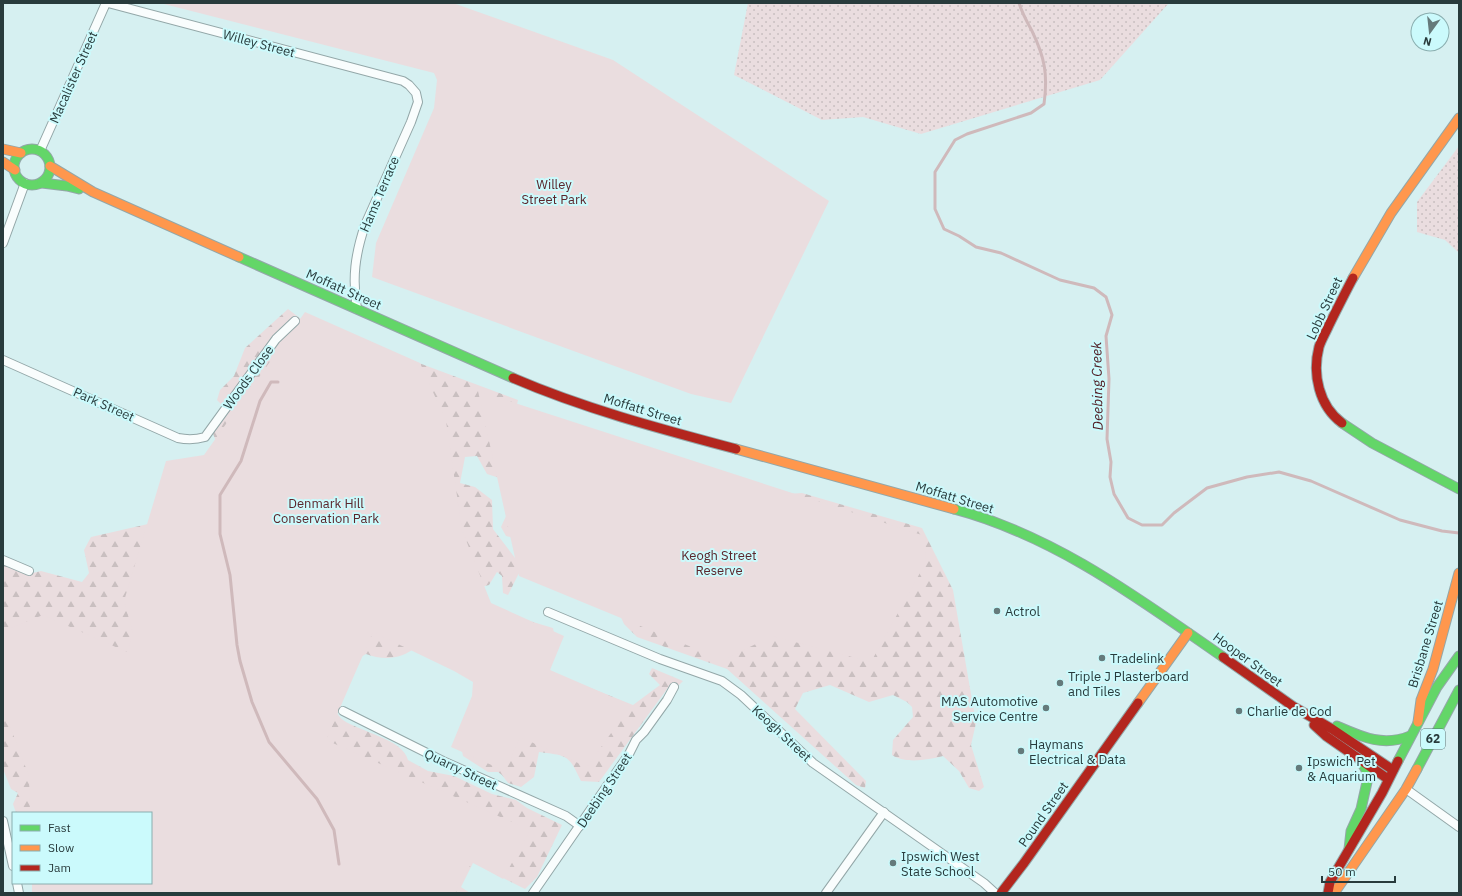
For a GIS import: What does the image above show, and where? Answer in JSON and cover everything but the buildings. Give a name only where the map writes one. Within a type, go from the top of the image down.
[{"type":"main road","name":"Lobb Street","points":[[1459,118],[1391,213],[1358,267],[1319,346],[1316,366],[1318,386],[1321,395],[1326,405],[1340,422],[1372,443],[1459,489]]},
{"type":"main road","points":[[3,149],[21,153],[30,150],[40,151],[47,157],[50,166],[48,176],[42,183],[36,185],[24,183],[18,178],[15,170],[16,161],[21,153]]},
{"type":"main road","points":[[3,162],[15,170]]},
{"type":"main road","name":"Moffatt Street","points":[[50,166],[93,192],[532,386],[611,414],[962,511],[1012,529],[1061,551],[1087,566],[1188,632]]},
{"type":"main road","name":"Moffatt Street","points":[[42,183],[67,186],[93,192]]},
{"type":"main road","name":"Brisbane Street","points":[[1417,723],[1421,700],[1433,669],[1459,573]]},
{"type":"main road","name":"Hooper Street","points":[[1188,632],[1294,707],[1364,750],[1397,780]]},
{"type":"main road","name":"Pound Street","points":[[1001,893],[1029,856],[1188,632]]},
{"type":"main road","name":"62","points":[[1329,893],[1337,889],[1397,780],[1410,736],[1437,687],[1459,656]]},
{"type":"main road","name":"62","points":[[1329,893],[1330,882],[1348,852],[1459,690]]},
{"type":"main road","points":[[1294,707],[1344,729],[1374,738],[1394,741],[1410,736]]},
{"type":"main road","name":"Hooper Street","points":[[1294,707],[1326,736],[1358,758],[1397,780]]},
{"type":"main road","points":[[1348,852],[1351,830],[1361,809],[1367,780],[1365,768],[1358,758]]},
{"type":"street","name":"Willey Street","points":[[107,3],[403,81],[409,85]]},
{"type":"street","name":"Macalister Street","points":[[40,151],[107,3]]},
{"type":"street","name":"Hams Terrace","points":[[357,309],[354,289],[354,267],[360,241],[365,225],[411,122],[418,102],[416,93],[409,85]]},
{"type":"street","points":[[3,243],[24,183]]},
{"type":"street","name":"Woods Close","points":[[205,437],[276,339],[295,321]]},
{"type":"street","name":"Park Street","points":[[3,360],[178,438],[189,440],[205,437]]},
{"type":"street","points":[[3,560],[29,571]]},
{"type":"street","name":"Keogh Street","points":[[548,612],[660,659],[722,682],[741,695],[813,763],[984,883],[995,893]]},
{"type":"street","name":"Deebing Street","points":[[532,893],[629,754],[636,740],[644,732],[667,700],[674,686]]},
{"type":"street","name":"Quarry Street","points":[[343,711],[443,760],[566,816],[580,826]]},
{"type":"street","name":"Hooper Street","points":[[1397,780],[1459,826]]},
{"type":"street","points":[[826,893],[884,812]]},
{"type":"street","points":[[3,821],[12,862]]},
{"type":"green space","name":"Willey Street Park","points":[[160,3],[453,3],[613,60],[829,201],[731,403],[691,394],[372,277],[376,243],[434,108],[437,80],[434,73]]},
{"type":"green space","points":[[748,3],[1169,3],[1100,80],[921,134],[863,117],[822,120],[734,75]]},
{"type":"green space","points":[[1459,146],[1459,253],[1445,240],[1417,232],[1417,202]]},
{"type":"green space","name":"Denmark Hill Conservation Park","points":[[288,309],[301,319],[518,400],[512,426],[757,496],[802,493],[922,528],[953,590],[976,723],[971,745],[984,787],[979,791],[969,788],[959,771],[943,756],[924,760],[904,760],[892,755],[893,740],[913,717],[912,707],[907,702],[893,695],[869,702],[830,685],[803,693],[795,709],[866,781],[865,788],[856,785],[727,669],[637,637],[624,624],[620,615],[536,543],[506,536],[501,527],[511,505],[530,488],[487,474],[477,456],[465,457],[460,483],[475,487],[492,500],[493,529],[522,567],[508,595],[503,593],[502,576],[497,572],[489,585],[481,587],[413,552],[506,614],[553,628],[556,643],[547,659],[551,672],[633,705],[660,685],[649,674],[652,668],[683,681],[678,686],[670,685],[599,782],[581,781],[570,761],[566,758],[556,754],[539,752],[534,777],[521,787],[508,783],[498,772],[488,772],[463,756],[461,746],[480,683],[416,647],[405,654],[392,658],[379,658],[366,654],[354,661],[335,710],[342,719],[350,724],[390,741],[404,753],[408,760],[428,771],[454,776],[492,794],[516,800],[527,808],[562,825],[537,877],[525,889],[473,863],[461,887],[470,893],[42,893],[152,884],[152,812],[16,812],[13,804],[18,793],[11,789],[3,769],[3,563],[28,574],[41,571],[82,582],[89,573],[84,550],[91,537],[148,524],[195,476],[217,444],[212,431],[222,405],[217,400],[220,390],[234,376],[245,348]]},
{"type":"green space","name":"Denmark Hill Conservation Park","points":[[305,312],[420,363],[446,421],[462,530],[491,603],[564,636],[550,670],[631,705],[587,767],[520,737],[505,771],[451,747],[472,696],[473,682],[454,671],[373,632],[326,740],[530,830],[503,879],[472,862],[455,893],[32,893],[32,884],[152,884],[152,812],[30,812],[29,776],[3,708],[3,631],[43,615],[127,652],[133,633],[124,601],[166,461],[204,455]]},
{"type":"green space","name":"Keogh Street Reserve","points":[[478,391],[925,536],[926,562],[871,662],[772,636],[723,660],[519,576]]},
{"type":"waterway","name":"Deebing Creek","points":[[1019,3],[1043,58],[1046,84],[1044,104],[1031,113],[967,134],[955,140],[935,172],[935,209],[944,229],[959,236],[976,247],[1001,253],[1060,280],[1094,288],[1106,297],[1112,315],[1106,336],[1109,379],[1107,439],[1111,462],[1110,477],[1114,494],[1128,518],[1142,525],[1162,525],[1174,513],[1207,488],[1247,477],[1279,472],[1311,481],[1400,520],[1442,531],[1459,533]]},
{"type":"waterway","points":[[278,382],[271,382],[260,401],[241,461],[220,495],[220,534],[230,575],[240,661],[252,702],[269,742],[317,799],[334,830],[339,864]]},
{"type":"traffic: fast","points":[[32,149],[45,154],[50,167],[45,180],[32,185],[19,180],[14,167],[19,154],[32,149]]},
{"type":"traffic: fast","points":[[42,183],[79,189]]},
{"type":"traffic: fast","points":[[239,257],[513,378]]},
{"type":"traffic: fast","points":[[1342,423],[1372,443],[1459,489]]},
{"type":"traffic: fast","points":[[954,509],[1027,535],[1061,552],[1127,591],[1223,657]]},
{"type":"traffic: fast","points":[[1398,761],[1437,687],[1459,656]]},
{"type":"traffic: fast","points":[[1417,769],[1459,690]]},
{"type":"traffic: fast","points":[[1337,726],[1355,734],[1382,741],[1391,741],[1410,736]]},
{"type":"traffic: fast","points":[[1349,849],[1351,831],[1361,809],[1367,782],[1366,770],[1360,760]]},
{"type":"traffic: slow","points":[[1353,278],[1391,213],[1459,118]]},
{"type":"traffic: slow","points":[[3,149],[21,153]]},
{"type":"traffic: slow","points":[[3,162],[15,170]]},
{"type":"traffic: slow","points":[[50,166],[93,192],[239,257]]},
{"type":"traffic: slow","points":[[736,449],[954,509]]},
{"type":"traffic: slow","points":[[1418,722],[1421,700],[1433,669],[1459,573]]},
{"type":"traffic: slow","points":[[1138,703],[1188,633]]},
{"type":"traffic: slow","points":[[1331,893],[1337,889],[1406,789],[1417,769]]},
{"type":"traffic: jam","points":[[1342,423],[1334,416],[1323,399],[1319,389],[1316,368],[1321,342],[1353,278]]},
{"type":"traffic: jam","points":[[513,378],[595,409],[736,449]]},
{"type":"traffic: jam","points":[[1223,657],[1294,707],[1332,729],[1393,770]]},
{"type":"traffic: jam","points":[[1001,893],[1138,703]]},
{"type":"traffic: jam","points":[[1314,725],[1326,736],[1388,779]]},
{"type":"traffic: jam","points":[[1328,893],[1330,882],[1382,793],[1398,761]]},
{"type":"place","name":"Actrol","points":[[997,611]]},
{"type":"place","name":"Tradelink","points":[[1102,658]]},
{"type":"place","name":"Triple J Plasterboard and Tiles","points":[[1060,683]]},
{"type":"place","name":"MAS Automotive Service Centre","points":[[1046,708]]},
{"type":"place","name":"Charlie de Cod","points":[[1239,711]]},
{"type":"place","name":"Haymans Electrical & Data","points":[[1021,751]]},
{"type":"place","name":"Ipswich Pet & Aquarium","points":[[1299,768]]},
{"type":"place","name":"Ipswich West State School","points":[[893,863]]}]
